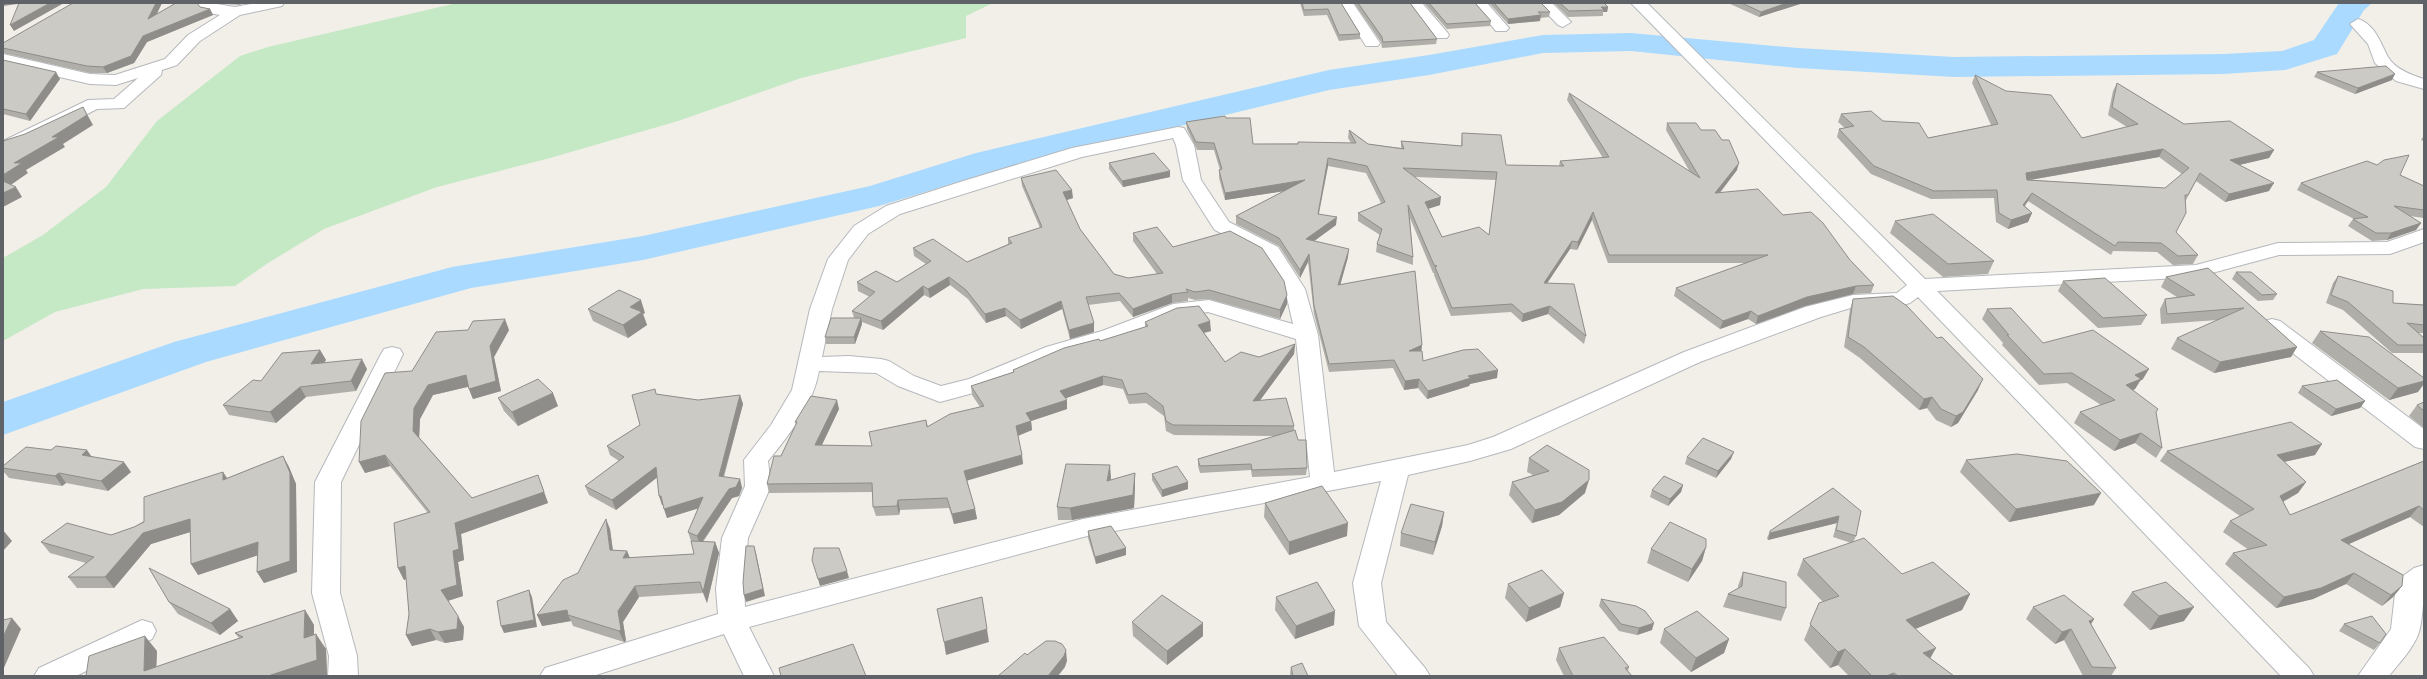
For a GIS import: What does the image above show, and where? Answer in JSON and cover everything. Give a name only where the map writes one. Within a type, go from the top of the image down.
[{"type":"street","points":[[202,3],[209,9],[236,12],[277,3]]},
{"type":"street","points":[[1346,3],[1372,43]]},
{"type":"street","points":[[1414,3],[1441,35]]},
{"type":"street","points":[[1479,3],[1501,28]]},
{"type":"street","points":[[1544,3],[1563,22]]},
{"type":"street","points":[[1638,3],[1719,82],[2073,442],[2299,676]]},
{"type":"street","points":[[3,146],[25,139],[94,104],[118,104],[145,79],[170,62],[194,38],[236,12]]},
{"type":"street","points":[[2358,24],[2375,43],[2381,60],[2402,78],[2424,84]]},
{"type":"street","points":[[3,59],[90,79],[116,80],[170,62]]},
{"type":"street","points":[[759,676],[732,621],[730,589],[735,538],[758,486],[756,460],[780,430],[804,390],[821,309],[838,259],[861,230],[893,210],[1078,152],[1178,132],[1185,145],[1192,180],[1222,226],[1271,251],[1295,289],[1307,335],[1323,483]]},
{"type":"street","points":[[555,676],[732,621],[1083,528],[1396,469],[1470,453],[1502,443],[1699,354],[1813,312],[1853,301],[1903,299],[1918,286],[2197,271],[2278,249],[2390,248],[2424,235]]},
{"type":"street","points":[[2206,268],[2224,284]]},
{"type":"street","points":[[810,364],[849,363],[881,366],[906,380],[940,394],[976,385],[1054,352],[1110,336],[1173,310],[1209,306],[1307,335]]},
{"type":"street","points":[[2254,310],[2284,337],[2424,441]]},
{"type":"street","points":[[343,676],[343,656],[326,593],[328,482],[392,354]]},
{"type":"street","points":[[1396,469],[1367,583],[1373,626],[1415,676]]},
{"type":"street","points":[[2373,676],[2405,632],[2410,585],[2424,575]]},
{"type":"street","points":[[49,676],[142,631]]},
{"type":"green space","points":[[457,3],[993,3],[966,16],[966,38],[801,78],[678,121],[550,158],[437,187],[324,229],[268,263],[235,286],[143,289],[55,312],[3,341],[3,258],[43,235],[106,187],[157,121],[240,56],[268,47]]},
{"type":"building","points":[[19,3],[50,3],[10,25]]},
{"type":"building","points":[[73,3],[156,3],[148,19],[176,3],[197,3],[200,7],[210,9],[143,36],[131,56],[103,67],[87,66],[3,48],[3,43]]},
{"type":"building","points":[[1302,3],[1341,3],[1360,34],[1339,35],[1328,9],[1304,10]]},
{"type":"building","points":[[1358,3],[1410,3],[1437,39],[1383,42],[1382,37]]},
{"type":"building","points":[[1429,3],[1475,3],[1491,21],[1447,24]]},
{"type":"building","points":[[1494,3],[1541,3],[1550,12],[1538,12],[1541,15],[1508,19]]},
{"type":"building","points":[[1560,3],[1604,3],[1608,7],[1601,7],[1604,10],[1569,11]]},
{"type":"building","points":[[1742,3],[1787,3],[1761,12]]},
{"type":"building","points":[[3,60],[56,72],[26,114],[3,109]]},
{"type":"building","points":[[2386,66],[2395,74],[2358,88],[2317,72]]},
{"type":"building","points":[[1975,75],[2006,91],[2051,95],[2082,138],[2138,124],[2112,107],[2117,83],[2184,124],[2230,121],[2274,150],[2230,160],[2274,183],[2229,194],[2200,173],[2188,195],[2185,195],[2186,213],[2176,232],[2198,255],[2178,256],[2161,243],[2118,242],[2115,246],[2032,193],[2023,205],[2032,213],[2011,220],[1999,213],[1997,190],[1934,191],[1874,166],[1839,129],[1854,126],[1841,114],[1871,111],[1883,121],[1919,123],[1928,138],[1998,124]],"holes":[[[2163,149],[2189,168],[2165,188],[2027,180],[2026,173]]]},
{"type":"building","points":[[1569,93],[1700,178],[1667,123],[1696,123],[1701,130],[1715,130],[1722,140],[1729,140],[1739,163],[1715,193],[1758,189],[1783,215],[1811,212],[1823,223],[1850,260],[1874,285],[1856,286],[1807,297],[1758,316],[1751,311],[1723,321],[1676,288],[1768,255],[1609,255],[1593,212],[1578,242],[1572,241],[1544,283],[1574,284],[1586,336],[1550,306],[1523,314],[1512,304],[1452,308],[1435,267],[1437,266],[1434,265],[1408,205],[1413,257],[1377,244],[1382,229],[1358,213],[1385,202],[1367,166],[1328,158],[1318,214],[1337,217],[1306,239],[1349,249],[1338,285],[1415,271],[1422,345],[1409,351],[1422,351],[1423,361],[1463,350],[1478,349],[1498,370],[1468,376],[1471,378],[1428,391],[1419,379],[1405,381],[1394,360],[1329,364],[1314,306],[1309,254],[1300,270],[1279,238],[1236,216],[1305,180],[1225,193],[1219,170],[1222,169],[1214,143],[1196,142],[1186,122],[1225,116],[1226,118],[1250,118],[1253,144],[1298,144],[1298,142],[1356,143],[1349,130],[1368,144],[1404,149],[1401,141],[1462,146],[1462,133],[1501,135],[1506,165],[1564,166],[1560,161],[1609,157]],"holes":[[[1403,168],[1497,172],[1489,235],[1479,227],[1442,237],[1425,202],[1441,197]]]},
{"type":"building","points":[[83,107],[87,115],[52,137],[59,137],[14,163],[22,163],[3,175],[3,141],[25,134]]},
{"type":"building","points":[[1154,153],[1170,171],[1122,181],[1109,163]]},
{"type":"building","points":[[2409,155],[2400,175],[2424,186],[2424,210],[2394,206],[2421,223],[2391,233],[2376,233],[2353,219],[2368,217],[2301,183],[2367,161],[2377,165],[2384,160]]},
{"type":"building","points":[[1056,170],[1072,190],[1063,192],[1080,229],[1114,274],[1128,278],[1163,273],[1133,233],[1157,227],[1173,247],[1230,231],[1262,248],[1284,281],[1287,295],[1280,310],[1209,290],[1195,292],[1186,289],[1188,292],[1172,294],[1133,309],[1119,293],[1086,297],[1094,323],[1069,330],[1061,301],[1020,320],[1005,308],[985,314],[966,290],[949,277],[928,289],[923,286],[881,321],[852,311],[875,292],[857,282],[876,271],[897,282],[931,261],[913,248],[933,239],[967,262],[1012,243],[1008,238],[1042,227],[1021,178]]},
{"type":"building","points":[[3,181],[16,187],[3,193]]},
{"type":"building","points":[[1933,214],[1994,261],[1948,264],[1895,221]]},
{"type":"building","points":[[2208,268],[2297,347],[2220,362],[2177,338],[2244,308],[2167,314],[2165,299],[2195,295],[2166,277]]},
{"type":"building","points":[[2236,272],[2251,272],[2277,294],[2262,295]]},
{"type":"building","points":[[2338,276],[2393,291],[2393,303],[2424,305],[2424,325],[2407,323],[2424,338],[2424,345],[2398,345],[2348,302],[2331,295]]},
{"type":"building","points":[[2105,278],[2147,315],[2103,318],[2063,281]]},
{"type":"building","points":[[619,290],[641,300],[630,307],[642,312],[623,325],[588,309]]},
{"type":"building","points":[[1893,296],[1907,306],[1937,338],[1942,337],[1983,379],[1963,412],[1956,416],[1941,409],[1932,397],[1924,399],[1864,347],[1848,337],[1853,299]]},
{"type":"building","points":[[1199,306],[1210,321],[1198,325],[1225,362],[1241,352],[1259,357],[1295,344],[1253,401],[1286,398],[1294,426],[1173,425],[1166,421],[1163,406],[1146,393],[1128,395],[1122,380],[1103,376],[1060,391],[1067,400],[1026,413],[1031,421],[1016,426],[1022,455],[964,471],[975,509],[952,514],[947,498],[898,500],[897,506],[873,507],[872,483],[767,484],[774,456],[781,456],[797,422],[795,422],[811,396],[837,400],[815,445],[872,446],[869,432],[926,420],[927,427],[950,414],[984,406],[971,386],[1014,372],[1013,370],[1064,348],[1099,339],[1100,341],[1148,326],[1145,322],[1177,308]]},
{"type":"building","points":[[2011,308],[2043,343],[2093,330],[2149,369],[2135,375],[2141,379],[2126,385],[2158,409],[2156,412],[2162,448],[2141,433],[2120,440],[2080,412],[2115,400],[2072,373],[2044,374],[2007,335],[2009,335],[1987,309]]},
{"type":"building","points":[[831,318],[861,318],[854,337],[825,337]]},
{"type":"building","points":[[505,319],[490,346],[496,381],[469,389],[466,375],[428,385],[414,408],[413,431],[472,498],[538,475],[544,492],[455,523],[459,549],[453,551],[457,585],[441,590],[458,616],[457,629],[438,632],[430,629],[406,635],[409,614],[405,566],[398,568],[394,523],[430,512],[385,455],[359,462],[361,421],[385,373],[412,371],[436,332],[468,330],[473,321]]},
{"type":"building","points":[[2320,331],[2369,337],[2424,378],[2424,381],[2398,388]]},
{"type":"building","points":[[320,350],[311,364],[362,359],[351,381],[300,387],[270,412],[223,405],[253,380],[261,381],[282,353]]},
{"type":"building","points":[[538,379],[553,393],[512,412],[498,398]]},
{"type":"building","points":[[2337,380],[2365,401],[2336,409],[2302,386]]},
{"type":"building","points":[[655,389],[656,394],[698,400],[740,395],[719,476],[740,479],[736,487],[729,489],[697,536],[688,532],[703,497],[664,509],[661,496],[659,496],[656,467],[612,500],[585,486],[624,457],[607,446],[640,425],[632,395]]},
{"type":"building","points":[[2424,402],[2424,411],[2417,405]]},
{"type":"building","points":[[2291,422],[2322,444],[2277,455],[2306,482],[2280,496],[2290,515],[2424,461],[2424,510],[2419,506],[2341,540],[2403,575],[2402,586],[2391,595],[2354,573],[2321,588],[2284,597],[2233,553],[2267,545],[2230,521],[2254,509],[2167,451]]},
{"type":"building","points":[[1295,430],[1298,440],[1306,440],[1307,468],[1252,470],[1251,464],[1200,466],[1198,459]]},
{"type":"building","points":[[1703,438],[1734,452],[1718,471],[1687,457]]},
{"type":"building","points":[[1547,445],[1589,470],[1589,480],[1562,502],[1535,510],[1512,482],[1549,471],[1529,458]]},
{"type":"building","points":[[56,446],[87,450],[82,455],[124,462],[101,481],[59,473],[55,476],[3,468],[3,466],[26,447],[51,450]]},
{"type":"building","points":[[2017,454],[2067,461],[2101,493],[2016,509],[1966,460]]},
{"type":"building","points":[[283,456],[290,473],[290,561],[257,572],[258,542],[191,564],[190,519],[143,533],[105,577],[68,577],[94,557],[41,542],[67,523],[111,535],[134,527],[144,522],[144,497],[223,472],[223,480]]},
{"type":"building","points":[[1066,464],[1110,465],[1107,481],[1135,473],[1133,495],[1070,508],[1057,507]]},
{"type":"building","points":[[1177,466],[1188,482],[1162,490],[1152,474]]},
{"type":"building","points":[[1664,476],[1683,485],[1670,499],[1652,490]]},
{"type":"building","points":[[1322,486],[1348,523],[1289,542],[1265,503]]},
{"type":"building","points":[[1833,488],[1861,511],[1856,536],[1836,530],[1839,516],[1770,533],[1770,531]]},
{"type":"building","points":[[1411,504],[1444,512],[1435,542],[1401,533]]},
{"type":"building","points":[[606,519],[610,550],[627,551],[623,558],[694,554],[691,541],[715,542],[703,592],[700,582],[635,586],[618,611],[621,630],[619,631],[568,615],[567,610],[537,615],[563,580],[578,573]]},
{"type":"building","points":[[1670,522],[1706,539],[1706,547],[1692,569],[1651,549]]},
{"type":"building","points":[[1111,526],[1126,548],[1095,557],[1088,531]]},
{"type":"building","points":[[1864,538],[1902,574],[1933,562],[1970,594],[1906,620],[1936,648],[1923,653],[1954,676],[1898,676],[1894,673],[1886,676],[1872,676],[1845,649],[1838,652],[1810,624],[1819,603],[1839,596],[1803,559]]},
{"type":"building","points":[[746,546],[754,546],[763,589],[744,595],[743,582]]},
{"type":"building","points":[[814,548],[839,548],[847,571],[818,579],[812,560]]},
{"type":"building","points":[[149,568],[230,609],[211,623],[169,602]]},
{"type":"building","points":[[1542,570],[1564,593],[1529,608],[1508,584]]},
{"type":"building","points":[[1743,572],[1786,582],[1786,608],[1728,594],[1742,586]]},
{"type":"building","points":[[1317,582],[1335,611],[1296,626],[1276,597]]},
{"type":"building","points":[[2166,582],[2194,607],[2159,616],[2132,592]]},
{"type":"building","points":[[529,590],[534,620],[501,626],[497,601]]},
{"type":"building","points":[[1162,595],[1203,623],[1167,651],[1132,622]]},
{"type":"building","points":[[2064,595],[2094,619],[2089,621],[2116,668],[2092,667],[2071,629],[2062,632],[2033,607]]},
{"type":"building","points":[[982,597],[987,629],[944,642],[937,609]]},
{"type":"building","points":[[1601,599],[1636,606],[1645,611],[1654,623],[1639,628],[1621,624]]},
{"type":"building","points":[[305,610],[304,638],[316,634],[317,660],[268,676],[86,676],[89,656],[145,636],[144,671],[243,637],[235,633]]},
{"type":"building","points":[[1697,611],[1729,639],[1696,658],[1664,629]]},
{"type":"building","points":[[2372,616],[2386,634],[2380,643],[2344,624]]},
{"type":"building","points":[[12,618],[3,637],[3,620]]},
{"type":"building","points":[[1604,637],[1629,667],[1625,668],[1632,676],[1573,676],[1559,648]]},
{"type":"building","points":[[1046,641],[1055,641],[1062,644],[1066,650],[1064,656],[1048,676],[998,676],[1025,653],[1027,655]]},
{"type":"building","points":[[853,644],[866,676],[781,676],[779,668]]},
{"type":"building","points":[[1302,663],[1308,676],[1293,676],[1291,667]]},
{"type":"waterway","points":[[3,419],[190,352],[467,276],[643,248],[879,195],[989,161],[1329,80],[1429,65],[1543,44],[1631,42],[1798,58],[1954,67],[2223,64],[2285,60],[2326,47],[2353,4],[2357,3]]}]
